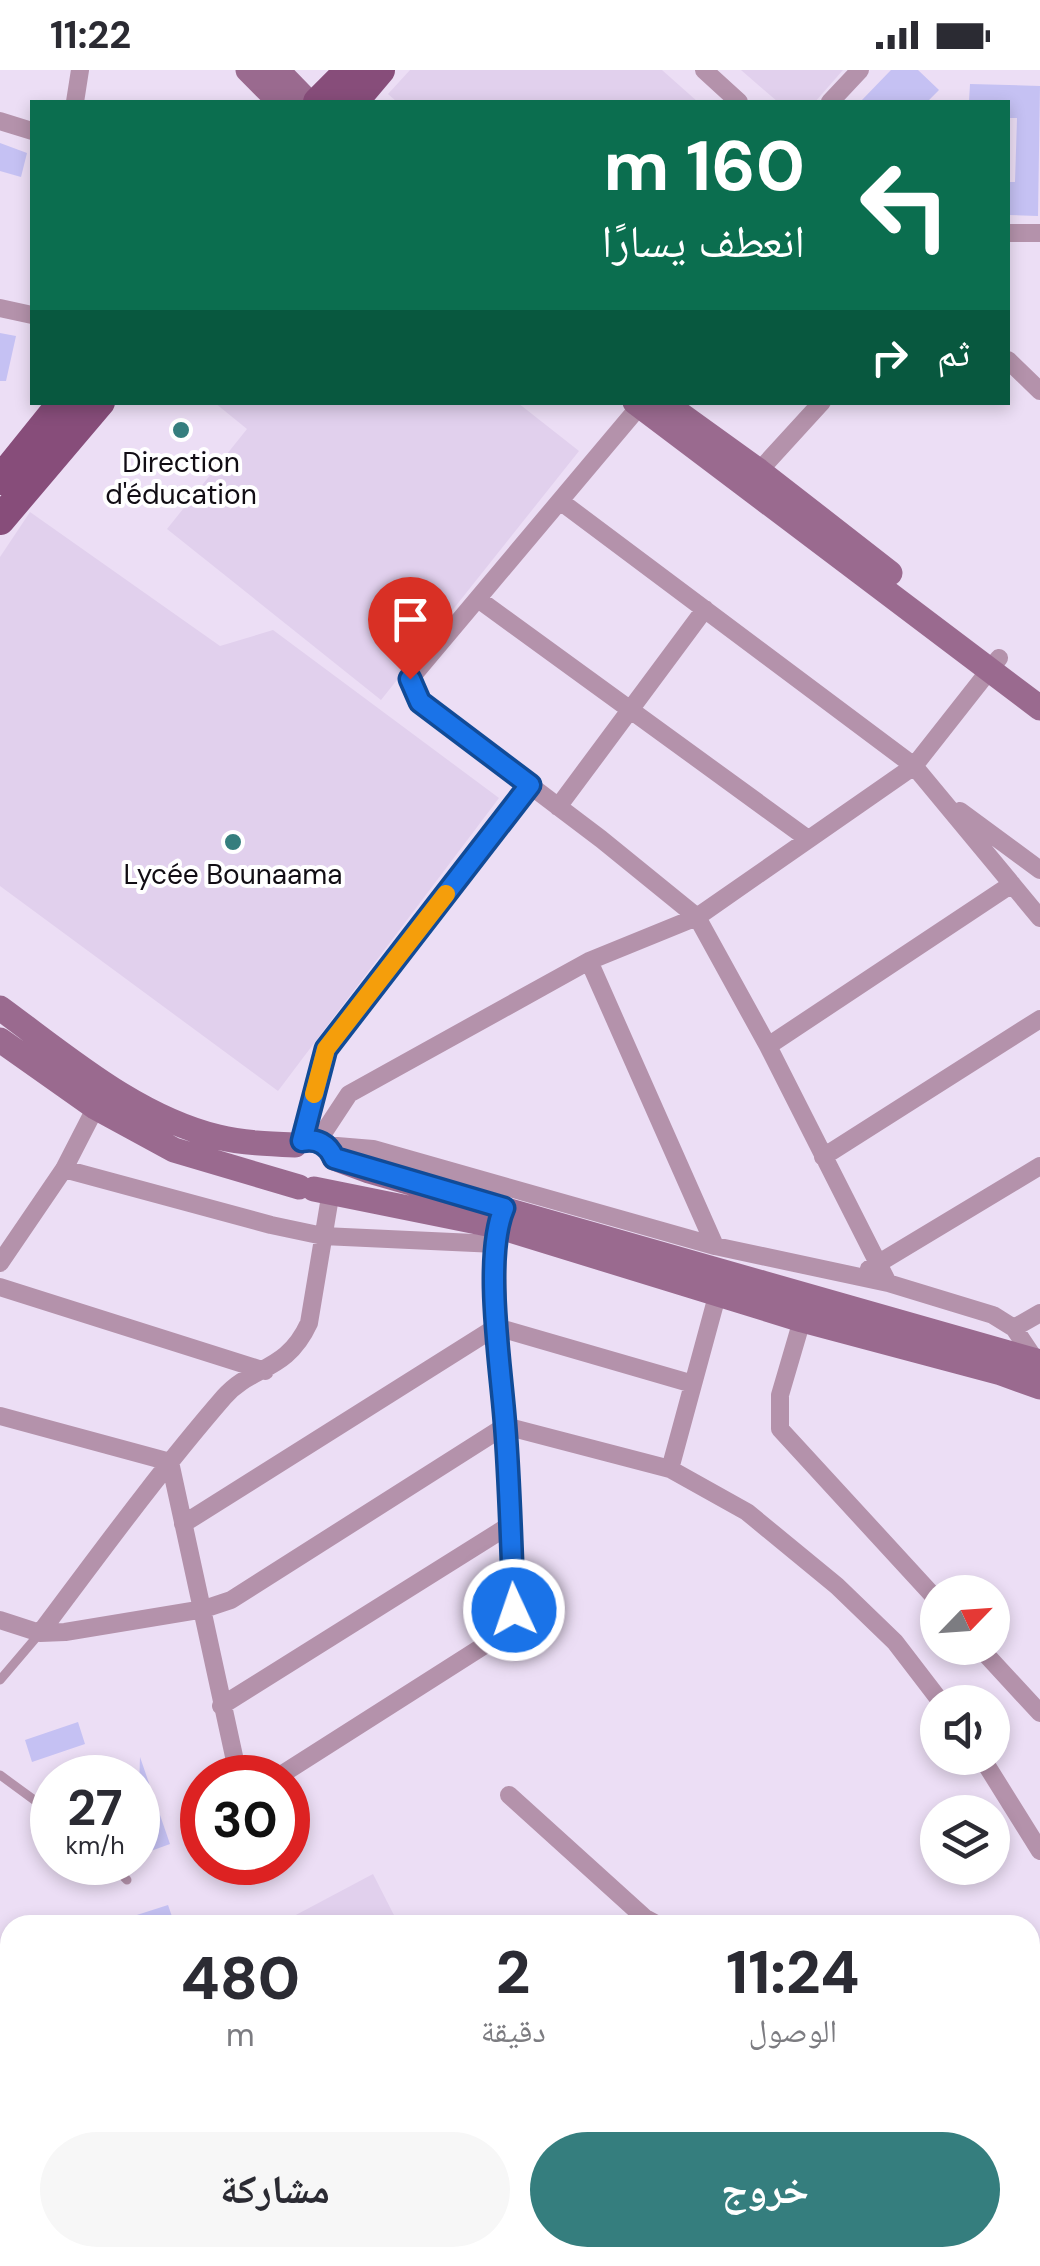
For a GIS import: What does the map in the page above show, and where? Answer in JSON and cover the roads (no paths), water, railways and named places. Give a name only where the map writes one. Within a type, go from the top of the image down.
[{"type":"main road","points":[[320,100],[350,70]]},
{"type":"main road","points":[[355,100],[380,70]]},
{"type":"main road","points":[[0,479],[61,405]]},
{"type":"main road","points":[[0,520],[97,405]]},
{"type":"street","points":[[75,100],[80,70]]},
{"type":"street","points":[[248,70],[278,100]]},
{"type":"street","points":[[277,70],[306,100]]},
{"type":"street","points":[[704,70],[737,100]]},
{"type":"street","points":[[832,100],[860,70]]},
{"type":"street","points":[[0,121],[30,130]]},
{"type":"street","points":[[1010,233],[1040,233]]},
{"type":"street","points":[[0,308],[30,314]]},
{"type":"street","points":[[1010,362],[1040,391]]},
{"type":"street","points":[[643,405],[410,679],[420,702],[697,917],[768,1046],[888,1283]]},
{"type":"street","points":[[648,405],[759,471],[995,664],[1040,708]]},
{"type":"street","points":[[648,405],[995,664],[1040,689]]},
{"type":"street","points":[[759,471],[819,405]]},
{"type":"street","points":[[560,501],[914,766],[1040,918]]},
{"type":"street","points":[[478,599],[808,839]]},
{"type":"street","points":[[558,806],[705,610]]},
{"type":"street","points":[[314,1146],[349,1094],[589,961],[697,917],[914,766],[995,664]]},
{"type":"street","points":[[315,1189],[333,1174],[314,1146],[326,1049],[530,785]]},
{"type":"street","points":[[938,794],[1040,870]]},
{"type":"street","points":[[768,1046],[1012,884]]},
{"type":"street","points":[[589,961],[720,1258],[718,1296],[670,1468]]},
{"type":"street","points":[[0,1008],[101,1096],[174,1150],[315,1189],[499,1226],[888,1283],[993,1314],[1014,1328],[1039,1370]]},
{"type":"street","points":[[823,1157],[1040,1019]]},
{"type":"street","points":[[0,1040],[101,1096],[176,1124],[219,1137],[373,1149],[720,1258],[1039,1370]]},
{"type":"street","points":[[0,1263],[64,1169],[101,1096]]},
{"type":"street","points":[[40,1633],[170,1462],[229,1392],[292,1352],[309,1323],[323,1236],[315,1189],[285,1167],[289,1151],[314,1146],[499,1226],[718,1296],[1001,1373],[1039,1370]]},
{"type":"street","points":[[854,1275],[1040,1166]]},
{"type":"street","points":[[64,1169],[323,1236],[499,1226]]},
{"type":"street","points":[[310,1756],[496,1638],[508,1626],[514,1610],[496,1326],[499,1226]]},
{"type":"street","points":[[0,1288],[265,1370]]},
{"type":"street","points":[[1014,1328],[1040,1313]]},
{"type":"street","points":[[802,1320],[780,1395],[780,1429],[920,1581]]},
{"type":"street","points":[[183,1524],[496,1326],[693,1384]]},
{"type":"street","points":[[0,1416],[170,1462]]},
{"type":"street","points":[[0,1620],[40,1633],[204,1609],[231,1600],[505,1426],[670,1468],[747,1512],[837,1586],[894,1642],[928,1685]]},
{"type":"street","points":[[170,1462],[233,1755]]},
{"type":"street","points":[[222,1706],[510,1525]]},
{"type":"street","points":[[996,1665],[1040,1713]]},
{"type":"street","points":[[993,1775],[1040,1851]]},
{"type":"street","points":[[509,1795],[642,1915]]},
{"type":"lane","points":[[0,1680],[40,1633]]},
{"type":"lane","points":[[0,1775],[30,1798]]},
{"type":"place","name":"Direction d'éducation","points":[[181,430]]},
{"type":"place","name":"Lycée Bounaama","points":[[233,842]]}]
